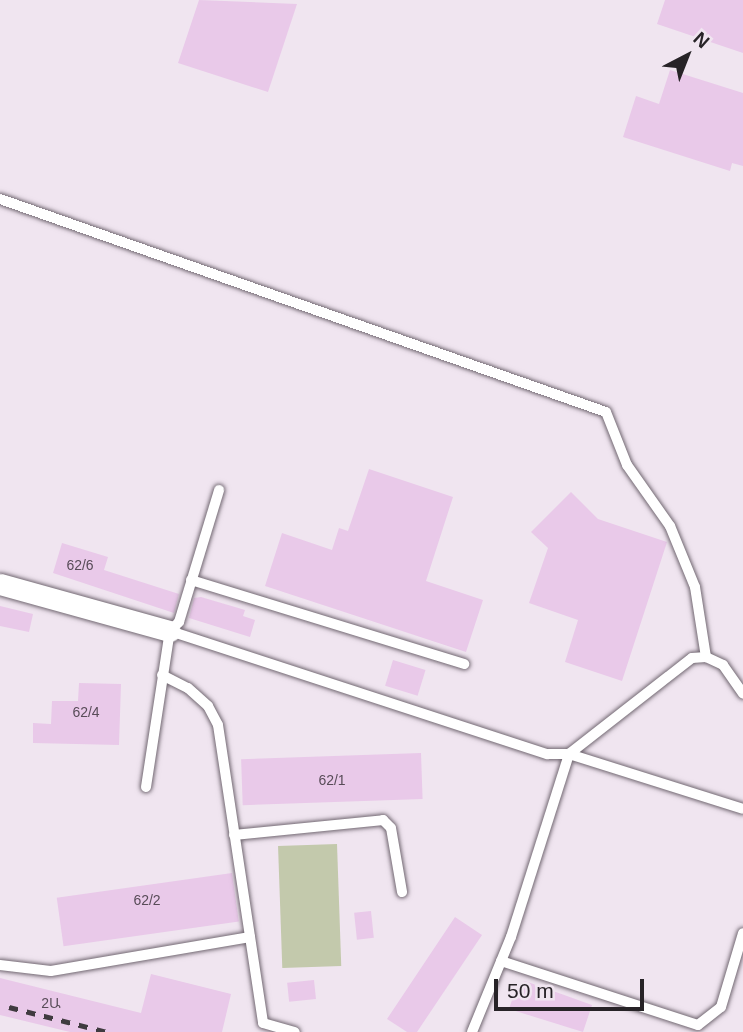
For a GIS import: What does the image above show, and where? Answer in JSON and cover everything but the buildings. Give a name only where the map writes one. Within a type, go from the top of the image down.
[{"type":"street","points":[[0,584],[170,631]]},
{"type":"lane","points":[[0,198],[606,412],[627,465],[670,526],[695,587],[706,657]]},
{"type":"lane","points":[[146,787],[170,631],[179,622],[219,490]]},
{"type":"lane","points":[[191,580],[464,664]]},
{"type":"lane","points":[[170,631],[547,754],[569,754],[743,810]]},
{"type":"lane","points":[[472,1032],[501,961],[569,754],[692,658],[706,657],[723,666],[743,694]]},
{"type":"lane","points":[[162,675],[188,688],[208,706],[218,725],[263,1023],[295,1032]]},
{"type":"lane","points":[[234,835],[383,820],[391,828],[401,892]]},
{"type":"lane","points":[[501,961],[698,1025],[721,1007],[743,933]]},
{"type":"lane","points":[[0,965],[51,971],[250,937]]},
{"type":"green space","points":[[337,844],[341,966],[282,968],[278,846]]},
{"type":"railway","points":[[9,1007],[107,1032]]}]
